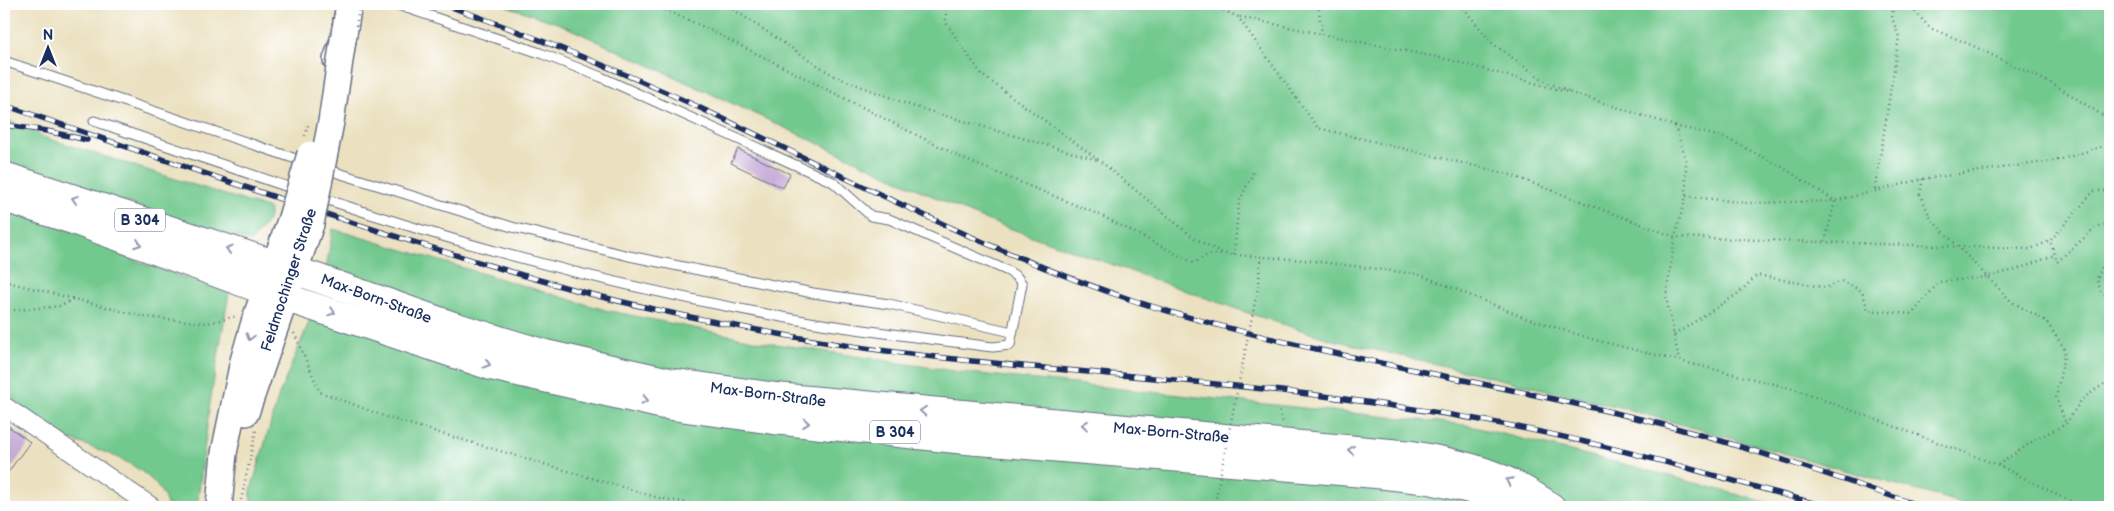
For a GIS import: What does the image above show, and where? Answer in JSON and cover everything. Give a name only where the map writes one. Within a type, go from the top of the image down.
[{"type":"main road","name":"Feldmochinger Straße","points":[[220,497],[265,323],[301,221],[331,122],[337,33],[349,4]]},
{"type":"main road","name":"Max-Born-Straße","points":[[4,176],[285,267],[453,326],[545,354],[669,382],[776,397],[1412,455],[1460,464],[1499,476],[1526,490],[1550,507]]},
{"type":"main road","name":"Max-Born-Straße","points":[[4,198],[76,221],[276,294],[491,366],[664,405],[774,420],[966,440],[1430,480],[1470,489],[1514,507]]},
{"type":"street","points":[[4,406],[152,507]]},
{"type":"lane","points":[[94,122],[416,229],[509,256],[626,285],[811,322],[993,347],[1010,345],[1022,284],[1017,277],[1008,271],[889,219],[871,216],[833,182],[601,77],[540,53],[395,4]]},
{"type":"lane","points":[[4,61],[364,182],[512,227],[684,268],[813,293],[888,304],[1012,332]]},
{"type":"path","points":[[336,4],[337,33]]},
{"type":"path","points":[[651,4],[704,28],[966,160],[1100,214],[1194,263],[1207,256],[1224,254],[1304,260],[1418,274],[1535,320],[1595,340],[1794,388],[1998,464],[2082,507]]},
{"type":"path","points":[[725,4],[834,76],[912,106],[1100,161]]},
{"type":"path","points":[[946,4],[946,23],[982,75],[1100,161],[1194,238],[1224,254]]},
{"type":"path","points":[[1210,4],[1238,17],[1450,60],[1585,97],[1675,126],[1726,138],[1782,167],[1835,201]]},
{"type":"path","points":[[1318,4],[1322,34]]},
{"type":"path","points":[[1460,4],[1492,42],[1500,48],[1546,82],[1585,97]]},
{"type":"path","points":[[1875,189],[1899,37],[1892,18],[1893,4]]},
{"type":"path","points":[[1908,4],[1930,28],[1969,44],[2055,86],[2110,120]]},
{"type":"path","points":[[1238,17],[1318,128],[1508,174],[1675,237],[2030,249],[2050,241],[2094,191],[2110,191]]},
{"type":"path","points":[[304,138],[310,121]]},
{"type":"path","points":[[1675,126],[1686,160],[1686,196],[1675,237],[1666,297],[1679,360]]},
{"type":"path","points":[[1686,196],[1747,203],[1835,201],[1875,189],[1923,179],[2059,160],[2110,144]]},
{"type":"path","points":[[1234,255],[1238,202],[1255,169]]},
{"type":"path","points":[[1923,179],[1920,194],[1931,219],[2012,302],[2046,321],[2065,350],[2056,398],[2066,424]]},
{"type":"path","points":[[1826,241],[1835,201]]},
{"type":"path","points":[[2050,241],[2057,262],[2095,228],[2110,223]]},
{"type":"path","points":[[2110,249],[2097,279],[2102,292],[2110,297]]},
{"type":"path","points":[[1674,336],[1739,293],[1757,275],[1826,288],[1841,281],[1862,291],[1868,310],[1912,314],[1939,282],[1986,277],[2015,270],[2055,254]]},
{"type":"path","points":[[1214,507],[1259,282],[1260,258]]},
{"type":"path","points":[[4,281],[145,317],[208,323],[239,315],[265,323],[294,333],[320,392],[389,418],[659,498],[713,507]]},
{"type":"path","points":[[4,311],[61,306],[73,299]]},
{"type":"path","points":[[1998,464],[2036,439],[2066,424],[2082,399],[2110,380]]},
{"type":"green space","points":[[501,4],[2110,4],[2110,507],[1976,507],[1619,407],[1329,339],[1254,315],[978,217],[560,24]]},
{"type":"green space","points":[[4,118],[46,138],[270,209],[268,220],[251,242],[4,164]]},
{"type":"green space","points":[[4,208],[92,238],[125,257],[229,293],[210,402],[197,507],[168,507],[161,491],[149,477],[134,466],[117,457],[45,430],[4,401]]},
{"type":"green space","points":[[333,229],[605,310],[763,342],[960,372],[1466,425],[1647,470],[1783,507],[250,507],[251,490],[279,395],[311,317],[316,292],[318,292],[327,263]]},
{"type":"building","points":[[738,149],[790,174],[783,188],[731,163]]},
{"type":"building","points":[[4,423],[30,442],[4,478]]},
{"type":"railway","points":[[443,4],[613,69],[713,114],[976,239],[1029,262],[1138,302],[1269,338],[1535,395],[1668,426],[1764,454],[1923,507]]},
{"type":"railway","points":[[4,105],[426,246],[568,288],[650,308],[789,336],[856,347],[924,356],[1263,389],[1448,414],[1595,444],[1827,507]]},
{"type":"railway","points":[[4,125],[47,131],[87,140]]}]
